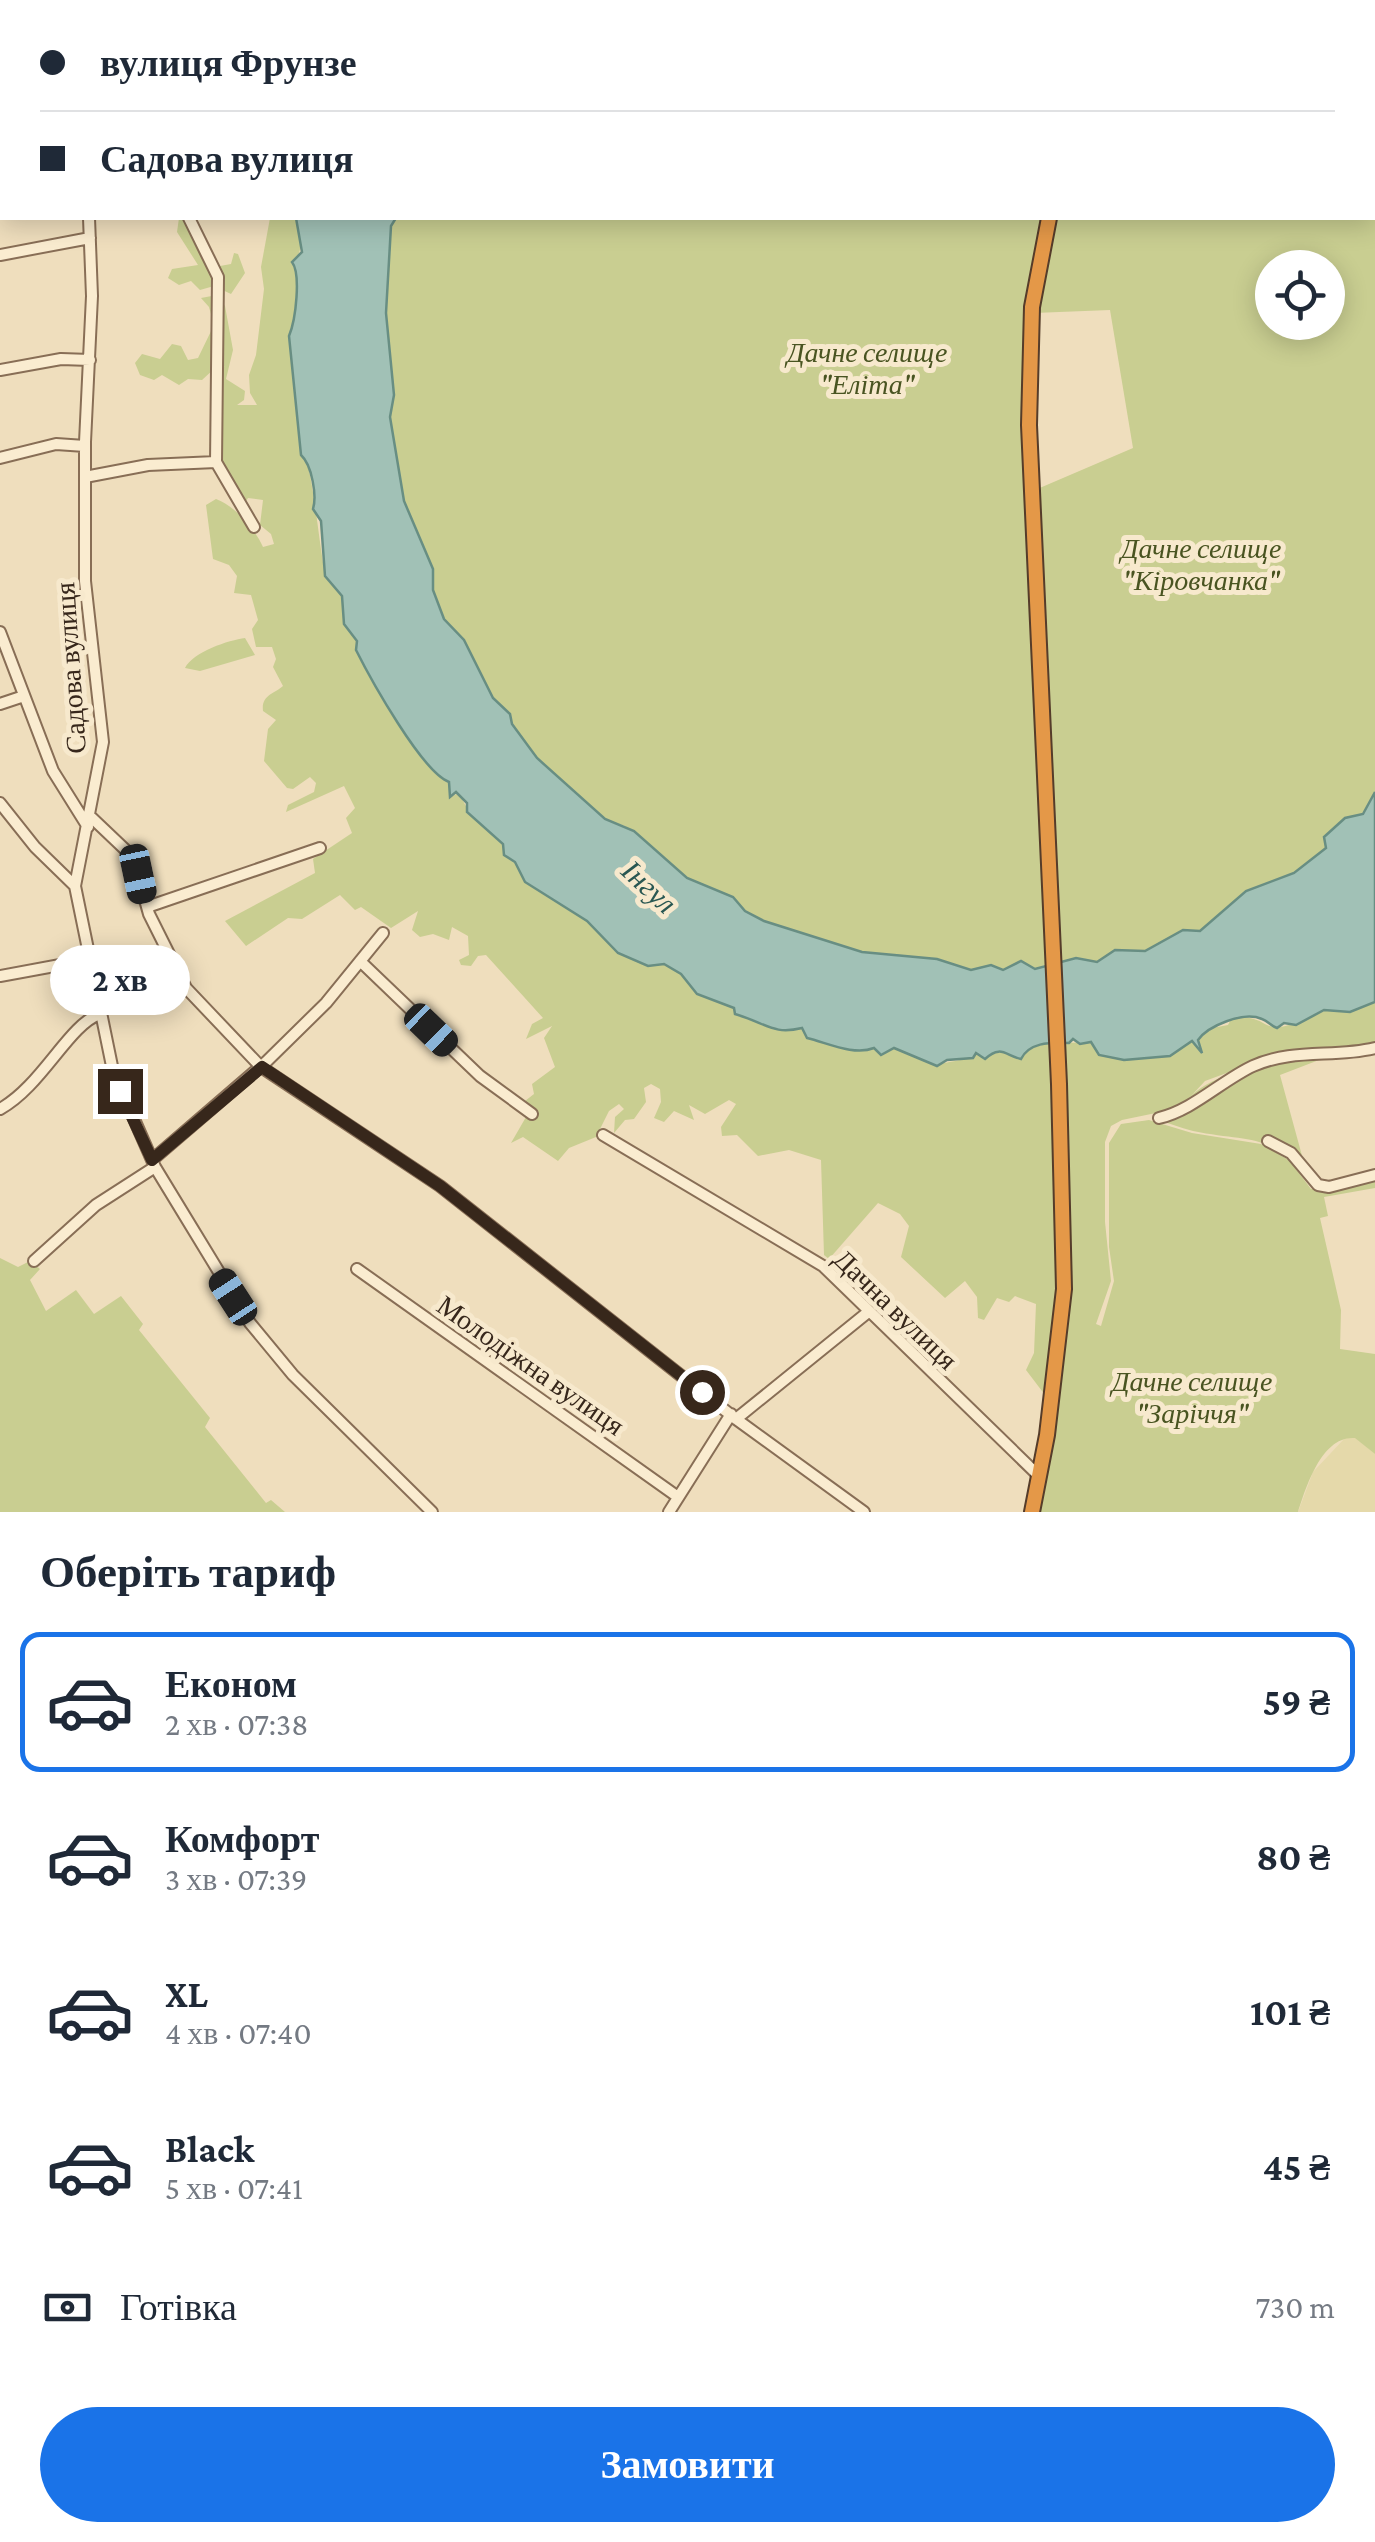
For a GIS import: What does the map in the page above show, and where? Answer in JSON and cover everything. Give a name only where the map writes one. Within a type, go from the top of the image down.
[{"type":"highway","points":[[1032,1512],[1064,1290],[1060,1084],[1028,379],[1032,307],[1048,220]]},
{"type":"street","name":"Садова вулиця","points":[[89,220],[86,604],[103,742],[75,886],[112,1071],[153,1164],[216,1271],[269,1348],[432,1512]]},
{"type":"street","points":[[190,220],[218,277],[216,462],[239,510],[254,527]]},
{"type":"street","points":[[0,255],[90,238]]},
{"type":"street","points":[[0,370],[61,358],[90,360]]},
{"type":"street","points":[[0,458],[56,444],[85,446]]},
{"type":"street","points":[[85,477],[148,465],[216,462]]},
{"type":"street","points":[[0,632],[53,772],[90,822],[133,858],[147,907],[186,988],[262,1067],[440,1186],[734,1417],[864,1512]]},
{"type":"street","points":[[0,704],[24,696]]},
{"type":"street","points":[[0,803],[35,848],[75,886]]},
{"type":"street","points":[[147,907],[320,848]]},
{"type":"street","points":[[34,1260],[96,1205],[153,1164],[262,1067],[326,1003],[383,932]]},
{"type":"street","points":[[0,976],[87,960]]},
{"type":"street","points":[[360,961],[480,1076],[532,1114]]},
{"type":"street","points":[[0,1109],[32,1087],[84,1019],[100,1014]]},
{"type":"street","points":[[1159,1118],[1176,1114],[1256,1065],[1304,1052],[1375,1048]]},
{"type":"street","name":"Дачна вулиця","points":[[602,1135],[824,1266],[1039,1476]]},
{"type":"street","points":[[1268,1141],[1291,1153],[1318,1185],[1328,1187],[1375,1176]]},
{"type":"street","name":"Молодіжна вулиця","points":[[358,1269],[678,1497]]},
{"type":"street","points":[[669,1512],[734,1417],[868,1313]]},
{"type":"shaded area","points":[[1345,1438],[1356,1438],[1375,1454],[1375,1512],[1298,1512],[1313,1472]]},
{"type":"green space","points":[[179,220],[189,220],[192,237],[206,239],[220,266],[231,264],[234,253],[238,254],[245,273],[231,294],[214,286],[200,290],[191,281],[179,285],[168,278],[172,269],[198,265],[177,232]]},
{"type":"green space","points":[[270,220],[296,220],[300,248],[292,264],[296,298],[289,336],[301,456],[307,461],[310,475],[326,577],[340,593],[349,630],[357,641],[356,650],[398,723],[425,761],[449,782],[450,797],[459,793],[471,816],[503,845],[504,855],[515,862],[524,881],[587,921],[618,953],[648,966],[664,964],[681,974],[696,993],[770,1027],[801,1028],[807,1038],[850,1050],[874,1048],[881,1055],[894,1048],[935,1065],[976,1053],[985,1059],[1001,1050],[1021,1059],[1027,1049],[1053,1042],[1057,1273],[1045,1395],[1026,1370],[1034,1353],[1036,1304],[1015,1296],[1009,1302],[997,1298],[984,1320],[978,1318],[977,1297],[965,1281],[945,1298],[901,1257],[909,1226],[900,1214],[878,1203],[829,1259],[824,1255],[821,1160],[789,1150],[758,1156],[737,1135],[722,1136],[721,1127],[736,1104],[729,1100],[705,1114],[689,1105],[694,1120],[674,1111],[664,1122],[654,1118],[661,1102],[660,1089],[651,1084],[644,1088],[646,1102],[634,1119],[625,1120],[614,1133],[615,1117],[624,1109],[619,1104],[609,1111],[596,1137],[569,1148],[558,1161],[523,1137],[511,1143],[526,1117],[516,1108],[534,1094],[532,1084],[555,1067],[544,1038],[552,1026],[526,1039],[532,1024],[543,1018],[486,955],[478,956],[471,966],[461,965],[459,960],[469,955],[468,936],[452,927],[449,940],[433,934],[420,937],[412,930],[418,911],[391,928],[361,907],[355,910],[340,895],[302,919],[288,918],[246,946],[225,921],[315,873],[313,859],[352,833],[346,818],[355,808],[344,786],[286,812],[288,805],[314,792],[316,783],[310,777],[293,789],[287,788],[264,761],[268,729],[276,720],[263,711],[263,706],[266,698],[283,686],[273,667],[276,659],[272,647],[256,647],[252,629],[258,620],[251,595],[234,593],[237,576],[229,565],[213,559],[206,505],[216,499],[223,502],[244,519],[263,547],[274,544],[271,534],[260,525],[263,500],[248,498],[244,504],[219,464],[215,368],[202,380],[188,379],[179,385],[162,375],[154,380],[140,375],[135,363],[142,354],[160,359],[172,344],[181,346],[188,360],[198,358],[214,325],[209,307],[201,298],[217,295],[225,306],[233,350],[226,379],[245,391],[244,400],[237,405],[257,405],[250,393],[249,375],[256,355],[264,289],[261,267]]},
{"type":"green space","name":"Дачне селище \"Еліта\"","points":[[395,220],[1044,220],[1031,289],[1049,963],[1036,969],[1019,962],[1003,970],[971,970],[933,959],[862,952],[764,921],[744,911],[734,898],[687,878],[625,826],[604,819],[537,758],[493,698],[464,640],[444,619],[433,590],[433,569],[404,501],[390,417],[393,385],[386,313],[391,226]]},
{"type":"green space","name":"Дачне селище \"Кіровчанка\"","points":[[1052,220],[1375,220],[1375,792],[1363,814],[1347,817],[1325,837],[1326,848],[1294,873],[1246,891],[1198,932],[1183,930],[1145,951],[1114,950],[1097,962],[1080,958],[1060,963],[1035,490],[1133,448],[1110,310],[1034,313]]},
{"type":"green space","points":[[245,638],[255,655],[200,671],[185,668],[203,652]]},
{"type":"green space","name":"Дачне селище \"Заріччя\"","points":[[1375,1002],[1375,1046],[1251,1064],[1205,1081],[1180,1108],[1122,1120],[1111,1126],[1105,1142],[1105,1222],[1111,1281],[1096,1324],[1101,1326],[1114,1281],[1109,1247],[1109,1143],[1121,1124],[1149,1120],[1192,1133],[1261,1144],[1289,1160],[1311,1189],[1375,1176],[1375,1188],[1324,1197],[1328,1216],[1320,1218],[1341,1310],[1340,1349],[1375,1354],[1375,1454],[1355,1438],[1333,1445],[1317,1464],[1298,1512],[1035,1512],[1068,1227],[1065,1043],[1091,1042],[1100,1055],[1124,1060],[1170,1056],[1192,1041],[1202,1053],[1198,1040],[1212,1028],[1228,1025],[1231,1019],[1248,1018],[1281,1027],[1312,1014],[1350,1010]]},
{"type":"green space","points":[[1332,1055],[1280,1075],[1310,1185],[1284,1155],[1271,1147],[1154,1119],[1171,1114],[1204,1086],[1234,1072],[1283,1060]]},
{"type":"green space","points":[[0,1258],[18,1267],[30,1261],[40,1269],[30,1280],[46,1311],[76,1290],[94,1314],[121,1296],[143,1324],[139,1330],[210,1418],[205,1427],[266,1503],[271,1500],[285,1512],[0,1512]]},
{"type":"water","name":"Інгул","points":[[296,220],[395,220],[391,226],[386,313],[394,395],[390,417],[404,501],[433,569],[433,590],[444,619],[464,640],[493,698],[510,714],[512,724],[537,758],[605,819],[634,831],[687,878],[733,897],[745,911],[764,921],[862,952],[937,959],[971,970],[991,965],[1003,970],[1021,961],[1035,969],[1076,958],[1097,962],[1115,950],[1145,951],[1183,930],[1200,931],[1246,891],[1294,873],[1326,848],[1324,837],[1345,818],[1363,814],[1375,792],[1375,1002],[1350,1012],[1324,1010],[1296,1025],[1284,1023],[1277,1028],[1254,1017],[1236,1018],[1198,1040],[1202,1053],[1192,1041],[1170,1056],[1124,1060],[1099,1055],[1091,1042],[1080,1044],[1073,1039],[1069,1043],[1034,1047],[1021,1059],[999,1052],[985,1059],[976,1053],[973,1058],[947,1060],[937,1066],[894,1048],[881,1055],[874,1048],[850,1050],[807,1038],[802,1028],[770,1027],[697,994],[681,974],[664,964],[648,966],[618,953],[587,921],[525,882],[515,862],[504,855],[503,844],[467,812],[467,803],[456,792],[450,797],[449,782],[425,761],[398,723],[356,650],[357,641],[344,624],[342,596],[325,576],[321,521],[313,509],[313,481],[301,455],[289,336],[296,297],[292,262],[302,252]]},
{"type":"route","points":[[120,1091],[152,1160],[262,1067],[440,1186],[702,1392]]}]
